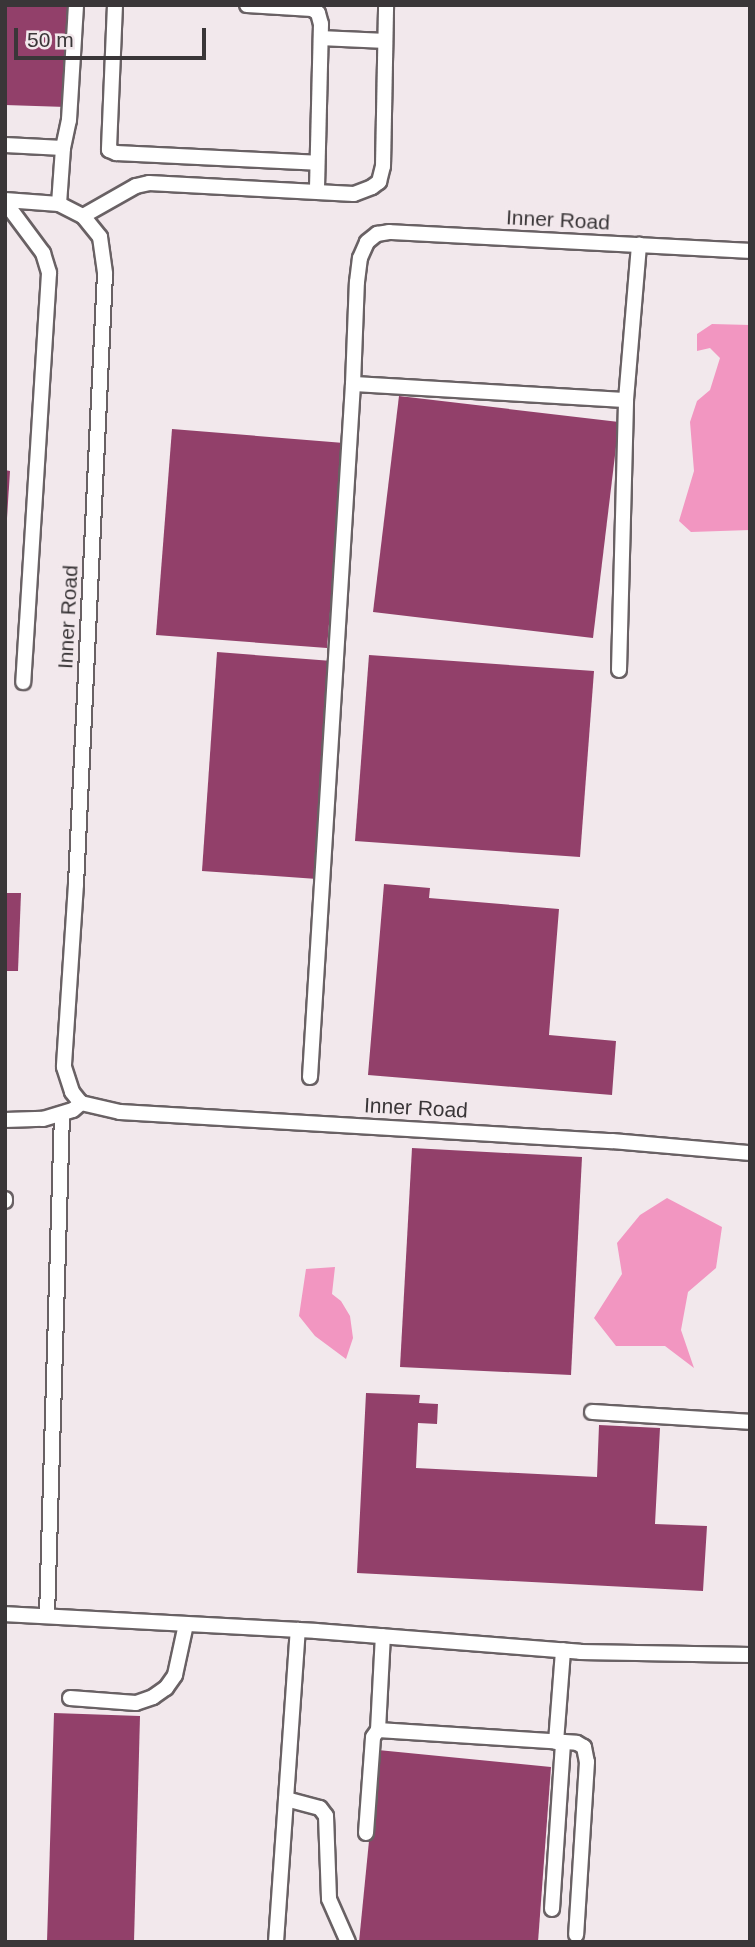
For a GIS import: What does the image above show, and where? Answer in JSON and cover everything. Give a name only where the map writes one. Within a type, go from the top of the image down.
[{"type":"lane","points":[[59,204],[63,148],[69,120],[76,5]]},
{"type":"lane","points":[[115,5],[112,18],[109,150],[167,156],[317,163]]},
{"type":"lane","points":[[247,5],[312,9],[321,24],[317,191]]},
{"type":"lane","points":[[5,201],[59,204],[83,216],[136,186],[165,182],[364,192],[379,182],[383,166],[386,5]]},
{"type":"lane","points":[[321,38],[385,41]]},
{"type":"lane","points":[[5,145],[63,148]]},
{"type":"lane","points":[[165,182],[167,156]]},
{"type":"lane","points":[[5,201],[43,253],[49,273],[23,682]]},
{"type":"lane","name":"Inner Road","points":[[83,216],[100,237],[105,274],[76,884],[64,1067],[72,1092],[81,1103],[120,1112],[598,1140],[750,1153]]},
{"type":"lane","name":"Inner Road","points":[[354,384],[356,282],[360,258],[367,242],[377,234],[389,232],[750,251]]},
{"type":"lane","points":[[619,670],[626,400],[639,245]]},
{"type":"lane","points":[[310,1077],[354,384],[626,400]]},
{"type":"lane","points":[[5,1120],[22,1121],[62,1115],[81,1103]]},
{"type":"lane","points":[[47,1616],[62,1115]]},
{"type":"lane","points":[[592,1412],[750,1422]]},
{"type":"lane","points":[[5,1614],[298,1630],[563,1650],[750,1655]]},
{"type":"lane","points":[[69,1698],[136,1703],[153,1697],[166,1688],[175,1675],[186,1624]]},
{"type":"lane","points":[[276,1942],[298,1630]]},
{"type":"lane","points":[[366,1833],[373,1737],[378,1730],[383,1636]]},
{"type":"lane","points":[[552,1909],[563,1650]]},
{"type":"lane","points":[[378,1730],[577,1743],[587,1753],[576,1934]]},
{"type":"lane","points":[[286,1799],[320,1808],[326,1816],[329,1899],[348,1942]]},
{"type":"shaded area","points":[[712,324],[750,325],[750,530],[691,532],[679,521],[694,471],[690,422],[697,401],[710,390],[720,358],[710,348],[697,351],[697,334]]},
{"type":"shaded area","points":[[667,1198],[722,1227],[716,1268],[688,1292],[681,1330],[694,1368],[665,1346],[616,1346],[594,1318],[622,1274],[617,1243],[640,1215]]},
{"type":"shaded area","points":[[335,1267],[332,1294],[341,1301],[350,1316],[353,1338],[346,1359],[315,1336],[299,1316],[306,1269]]},
{"type":"building","points":[[5,5],[70,5],[66,107],[5,105]]},
{"type":"building","points":[[399,396],[619,422],[593,638],[373,612]]},
{"type":"building","points":[[172,429],[344,443],[327,648],[156,635]]},
{"type":"building","points":[[5,470],[10,471],[7,518],[5,518]]},
{"type":"building","points":[[217,652],[332,661],[317,879],[202,871]]},
{"type":"building","points":[[369,655],[594,671],[580,857],[355,841]]},
{"type":"building","points":[[384,884],[430,888],[429,898],[559,909],[549,1035],[616,1041],[612,1095],[368,1075]]},
{"type":"building","points":[[5,893],[21,893],[18,971],[5,971]]},
{"type":"building","points":[[412,1148],[582,1157],[571,1375],[400,1367]]},
{"type":"building","points":[[366,1393],[420,1395],[419,1403],[438,1404],[437,1424],[418,1423],[416,1468],[597,1477],[599,1425],[660,1428],[655,1524],[707,1526],[703,1591],[357,1573]]},
{"type":"building","points":[[54,1713],[140,1716],[134,1942],[47,1942]]},
{"type":"building","points":[[378,1750],[551,1767],[538,1942],[359,1942]]}]
